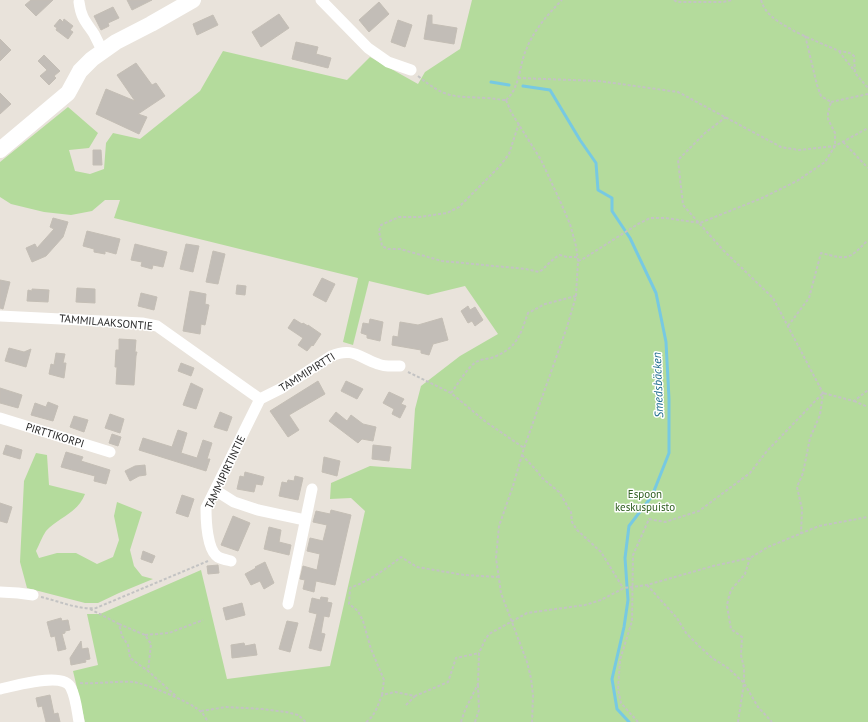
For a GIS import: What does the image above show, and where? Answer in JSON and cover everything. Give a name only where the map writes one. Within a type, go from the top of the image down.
[{"type":"street","points":[[0,150],[68,92],[80,72],[92,59],[116,42],[193,0]]},
{"type":"street","points":[[320,0],[368,48],[388,62],[411,70]]},
{"type":"street","points":[[80,2],[80,12],[84,21],[94,35],[103,52]]},
{"type":"street","name":"TAMMILAAKSONTIE","points":[[0,316],[142,323],[157,326],[260,399]]},
{"type":"street","name":"TAMMIPIRTTI","points":[[260,399],[282,388],[331,356],[346,351],[380,365],[400,366]]},
{"type":"street","name":"TAMMIPIRTINTIE","points":[[218,556],[212,548],[206,522],[206,508],[260,399]]},
{"type":"street","name":"PIRTTIKORPI","points":[[0,418],[110,452]]},
{"type":"street","points":[[215,490],[234,502],[258,510],[305,520]]},
{"type":"street","points":[[288,604],[312,490]]},
{"type":"street","points":[[218,556],[231,561]]},
{"type":"street","points":[[0,592],[18,592],[32,595]]},
{"type":"street","points":[[0,689],[32,682],[53,680],[66,682],[71,687],[79,722]]},
{"type":"path","points":[[411,70],[431,87],[445,94],[506,100],[511,96],[518,78],[525,50],[536,29],[547,14],[562,0]]},
{"type":"path","points":[[674,0],[677,2],[723,2],[732,0]]},
{"type":"path","points":[[761,0],[764,8],[772,17],[797,32],[839,51],[848,51],[854,56],[855,72]]},
{"type":"path","points":[[805,35],[821,96],[831,102],[868,94]]},
{"type":"path","points":[[839,51],[844,60],[850,64],[868,88]]},
{"type":"path","points":[[518,78],[599,81],[678,92],[781,147],[799,150],[835,146],[868,128]]},
{"type":"path","points":[[506,100],[511,112],[541,160],[561,203],[570,224],[576,246],[578,261],[576,296],[567,327],[524,448],[499,526],[496,558],[501,593],[528,662],[533,695],[532,722]]},
{"type":"path","points":[[578,261],[650,218],[666,218],[700,223],[762,198],[797,181],[825,162],[835,146],[835,133],[828,119],[831,102]]},
{"type":"path","points":[[726,117],[705,133],[678,160],[683,205],[723,250],[774,298],[823,393],[820,416],[810,438],[803,473],[797,486],[802,509],[801,534]]},
{"type":"path","points":[[519,123],[509,154],[499,167],[459,207],[447,213],[419,217],[399,217],[381,226],[378,231],[382,246],[388,249],[400,249],[442,261],[526,269],[539,272],[544,269],[552,258],[560,255],[577,257]]},
{"type":"path","points":[[843,142],[868,168]]},
{"type":"path","points":[[788,326],[809,298],[821,253],[841,258],[853,255],[868,240]]},
{"type":"path","points":[[451,393],[471,366],[477,361],[492,358],[505,352],[519,338],[528,313],[545,304],[576,296]]},
{"type":"path","points":[[400,366],[412,374],[451,393],[486,422],[524,448]]},
{"type":"path","points":[[854,401],[868,390]]},
{"type":"path","points":[[823,393],[854,401],[868,407]]},
{"type":"path","points":[[638,722],[621,703],[618,689],[620,660],[632,621],[633,555],[649,519],[665,522],[698,511],[750,473],[766,450],[823,393]]},
{"type":"path","points":[[522,455],[541,477],[558,492],[571,512],[572,522],[577,530],[601,552],[624,588]]},
{"type":"path","points":[[475,722],[479,710],[479,652],[489,634],[527,613],[585,605],[601,600],[624,588],[647,585],[713,566],[750,558],[768,547],[819,526],[868,517]]},
{"type":"path","points":[[90,609],[105,605],[218,556]]},
{"type":"path","points":[[366,722],[375,711],[382,695],[384,680],[363,621],[358,610],[350,604],[350,588],[370,579],[401,557],[417,567],[464,575],[499,576]]},
{"type":"path","points":[[738,722],[744,683],[744,668],[741,655],[742,637],[731,629],[727,606],[731,590],[746,574],[750,558]]},
{"type":"path","points":[[647,585],[677,618],[686,633],[712,658],[728,668],[744,683],[758,707],[772,722]]},
{"type":"path","points":[[32,595],[90,609],[146,636],[169,633],[203,620]]},
{"type":"path","points":[[119,624],[122,636],[128,645],[130,658],[148,671],[177,697],[201,711],[208,722]]},
{"type":"path","points":[[146,636],[151,644],[148,671]]},
{"type":"path","points":[[406,705],[415,696],[448,682],[456,658],[479,652]]},
{"type":"path","points":[[66,682],[98,684],[113,681],[135,683],[177,697]]},
{"type":"path","points":[[461,722],[465,710],[478,684]]},
{"type":"path","points":[[382,695],[395,692],[415,696]]},
{"type":"path","points":[[201,711],[226,707],[262,709],[298,715],[306,722]]},
{"type":"green space","name":"Espoon keskuspuisto","points":[[472,0],[868,0],[868,722],[85,722],[73,671],[98,665],[87,614],[100,614],[201,570],[227,679],[330,666],[365,511],[351,498],[330,499],[331,483],[370,466],[411,469],[415,409],[421,386],[460,356],[498,334],[465,286],[428,295],[369,281],[353,345],[343,342],[358,278],[114,218],[120,200],[105,200],[92,211],[71,215],[44,212],[11,204],[0,197],[0,162],[68,107],[98,133],[89,148],[69,150],[75,171],[90,174],[104,169],[106,143],[113,133],[140,139],[200,91],[223,51],[347,80],[370,57],[418,84],[425,72],[460,49]]},
{"type":"green space","points":[[36,453],[47,455],[49,485],[85,494],[78,506],[46,531],[36,551],[39,558],[57,553],[76,553],[97,564],[113,557],[119,540],[114,516],[117,502],[142,512],[130,550],[134,566],[142,576],[153,579],[98,603],[85,603],[27,588],[20,562],[24,481]]},
{"type":"building","points":[[31,0],[53,0],[36,16],[25,5]]},
{"type":"building","points":[[127,0],[152,0],[132,10]]},
{"type":"building","points":[[379,2],[389,14],[369,32],[359,20]]},
{"type":"building","points":[[113,7],[119,18],[108,23],[109,26],[101,30],[94,16]]},
{"type":"building","points":[[279,14],[289,28],[261,47],[252,32]]},
{"type":"building","points":[[213,15],[218,25],[197,35],[193,24]]},
{"type":"building","points":[[428,15],[432,15],[432,24],[457,28],[454,44],[424,39]]},
{"type":"building","points":[[60,19],[63,22],[64,19],[73,26],[70,30],[73,32],[68,39],[56,30],[57,28],[54,26]]},
{"type":"building","points":[[398,20],[412,25],[405,47],[391,42]]},
{"type":"building","points":[[0,39],[11,50],[0,61]]},
{"type":"building","points":[[296,42],[318,47],[316,54],[331,58],[328,68],[292,59]]},
{"type":"building","points":[[44,55],[60,71],[54,76],[56,78],[49,85],[40,76],[47,70],[38,61]]},
{"type":"building","points":[[136,63],[152,85],[156,83],[165,96],[138,114],[147,117],[139,134],[96,114],[106,89],[135,101],[117,75]]},
{"type":"building","points":[[0,93],[11,104],[0,114]]},
{"type":"building","points":[[93,150],[101,150],[102,165],[93,165]]},
{"type":"building","points":[[53,218],[68,222],[63,237],[46,256],[32,262],[26,248],[35,244],[37,248],[54,229],[50,227]]},
{"type":"building","points":[[87,231],[120,239],[116,254],[105,251],[105,254],[94,252],[94,249],[83,246]]},
{"type":"building","points":[[135,244],[167,252],[163,267],[153,265],[152,269],[141,266],[142,262],[131,260]]},
{"type":"building","points":[[186,244],[199,246],[193,272],[180,269]]},
{"type":"building","points":[[213,251],[225,254],[218,284],[206,282]]},
{"type":"building","points":[[322,278],[335,284],[326,302],[313,295]]},
{"type":"building","points":[[0,280],[10,282],[3,309],[0,308]]},
{"type":"building","points":[[237,285],[246,286],[245,295],[236,294]]},
{"type":"building","points":[[77,288],[95,289],[95,303],[76,302]]},
{"type":"building","points":[[32,289],[49,290],[48,302],[27,301],[28,290],[32,291]]},
{"type":"building","points":[[190,291],[206,294],[205,304],[209,305],[205,325],[201,324],[200,334],[183,331]]},
{"type":"building","points":[[141,293],[157,297],[154,310],[138,306]]},
{"type":"building","points":[[468,306],[470,310],[475,307],[483,320],[475,326],[472,321],[468,323],[461,311]]},
{"type":"building","points":[[442,318],[448,340],[433,344],[429,355],[421,353],[421,350],[392,345],[393,336],[398,337],[400,322],[418,325]]},
{"type":"building","points":[[294,319],[302,324],[308,325],[321,334],[313,346],[312,345],[307,351],[298,345],[303,338],[288,328]]},
{"type":"building","points":[[370,319],[383,322],[380,341],[367,338],[367,335],[361,333],[363,323],[369,324]]},
{"type":"building","points":[[119,339],[136,340],[135,352],[137,352],[134,385],[116,384],[116,350],[119,350]]},
{"type":"building","points":[[9,348],[24,352],[31,349],[26,367],[5,361]]},
{"type":"building","points":[[56,353],[65,354],[63,363],[66,363],[64,378],[49,374],[51,364],[54,365]]},
{"type":"building","points":[[181,363],[194,368],[191,376],[178,371]]},
{"type":"building","points":[[318,381],[325,394],[289,415],[299,430],[288,437],[270,411]]},
{"type":"building","points":[[346,381],[363,389],[357,399],[341,391]]},
{"type":"building","points":[[191,383],[203,389],[196,409],[183,405]]},
{"type":"building","points":[[0,388],[22,395],[18,408],[0,403]]},
{"type":"building","points":[[389,392],[404,399],[401,404],[406,406],[400,418],[392,414],[394,409],[383,403]]},
{"type":"building","points":[[48,402],[58,406],[53,421],[31,415],[35,403],[46,407]]},
{"type":"building","points":[[220,412],[232,417],[227,431],[214,427]]},
{"type":"building","points":[[336,412],[347,421],[351,415],[363,424],[376,427],[373,441],[362,439],[358,443],[329,421]]},
{"type":"building","points":[[110,414],[124,419],[120,433],[105,428]]},
{"type":"building","points":[[74,416],[88,420],[84,432],[70,427]]},
{"type":"building","points":[[178,430],[187,433],[181,453],[197,458],[203,440],[212,443],[207,459],[210,459],[206,471],[139,450],[143,438],[172,447]]},
{"type":"building","points":[[112,434],[121,437],[118,446],[109,443]]},
{"type":"building","points":[[6,445],[22,450],[20,459],[3,454]]},
{"type":"building","points":[[373,445],[391,447],[389,461],[372,459]]},
{"type":"building","points":[[66,452],[83,457],[81,461],[110,470],[106,484],[94,481],[95,476],[61,467]]},
{"type":"building","points":[[324,457],[340,461],[337,476],[322,472]]},
{"type":"building","points":[[145,465],[146,475],[139,476],[130,481],[125,471],[135,466]]},
{"type":"building","points":[[245,472],[264,477],[262,485],[256,484],[254,492],[237,489],[240,476],[244,477]]},
{"type":"building","points":[[295,476],[303,478],[298,500],[279,496],[282,482],[287,483],[288,480],[294,481]]},
{"type":"building","points":[[182,495],[194,499],[188,517],[176,513]]},
{"type":"building","points":[[0,503],[12,507],[7,523],[0,521]]},
{"type":"building","points":[[331,510],[351,515],[335,585],[316,581],[314,592],[303,589],[305,580],[300,579],[303,566],[317,570],[320,554],[307,551],[310,538],[323,541],[327,525],[313,522],[316,511],[330,514]]},
{"type":"building","points":[[233,516],[250,523],[238,551],[221,545]]},
{"type":"building","points":[[269,527],[281,530],[279,542],[291,545],[289,555],[264,549]]},
{"type":"building","points":[[143,551],[155,556],[152,563],[141,559]]},
{"type":"building","points":[[265,562],[274,583],[264,589],[260,581],[251,585],[245,574]]},
{"type":"building","points":[[218,565],[219,573],[208,574],[207,566]]},
{"type":"building","points":[[321,597],[328,598],[327,602],[332,603],[329,617],[324,616],[321,633],[325,634],[321,651],[309,648],[317,614],[309,612],[312,598],[320,600]]},
{"type":"building","points":[[242,603],[245,615],[226,620],[223,608]]},
{"type":"building","points":[[61,618],[62,621],[68,620],[70,630],[65,631],[65,633],[62,634],[66,649],[58,651],[55,636],[51,637],[47,622]]},
{"type":"building","points":[[287,621],[298,623],[290,652],[279,649]]},
{"type":"building","points":[[81,641],[82,649],[88,648],[90,659],[85,660],[86,662],[71,665],[70,658]]},
{"type":"building","points":[[244,643],[245,646],[255,644],[257,655],[232,658],[231,645]]},
{"type":"building","points":[[50,695],[54,714],[58,713],[60,722],[46,722],[42,706],[38,707],[36,698]]},
{"type":"waterway","name":"Smedsbäcken","points":[[491,82],[509,85]]},
{"type":"waterway","name":"Smedsbäcken","points":[[523,86],[550,90],[580,140],[596,163],[598,190],[612,198],[612,211],[630,238],[656,293],[666,342],[669,399],[669,453],[652,496],[629,526],[625,558],[628,600],[624,627],[612,679],[617,709],[629,722]]}]
